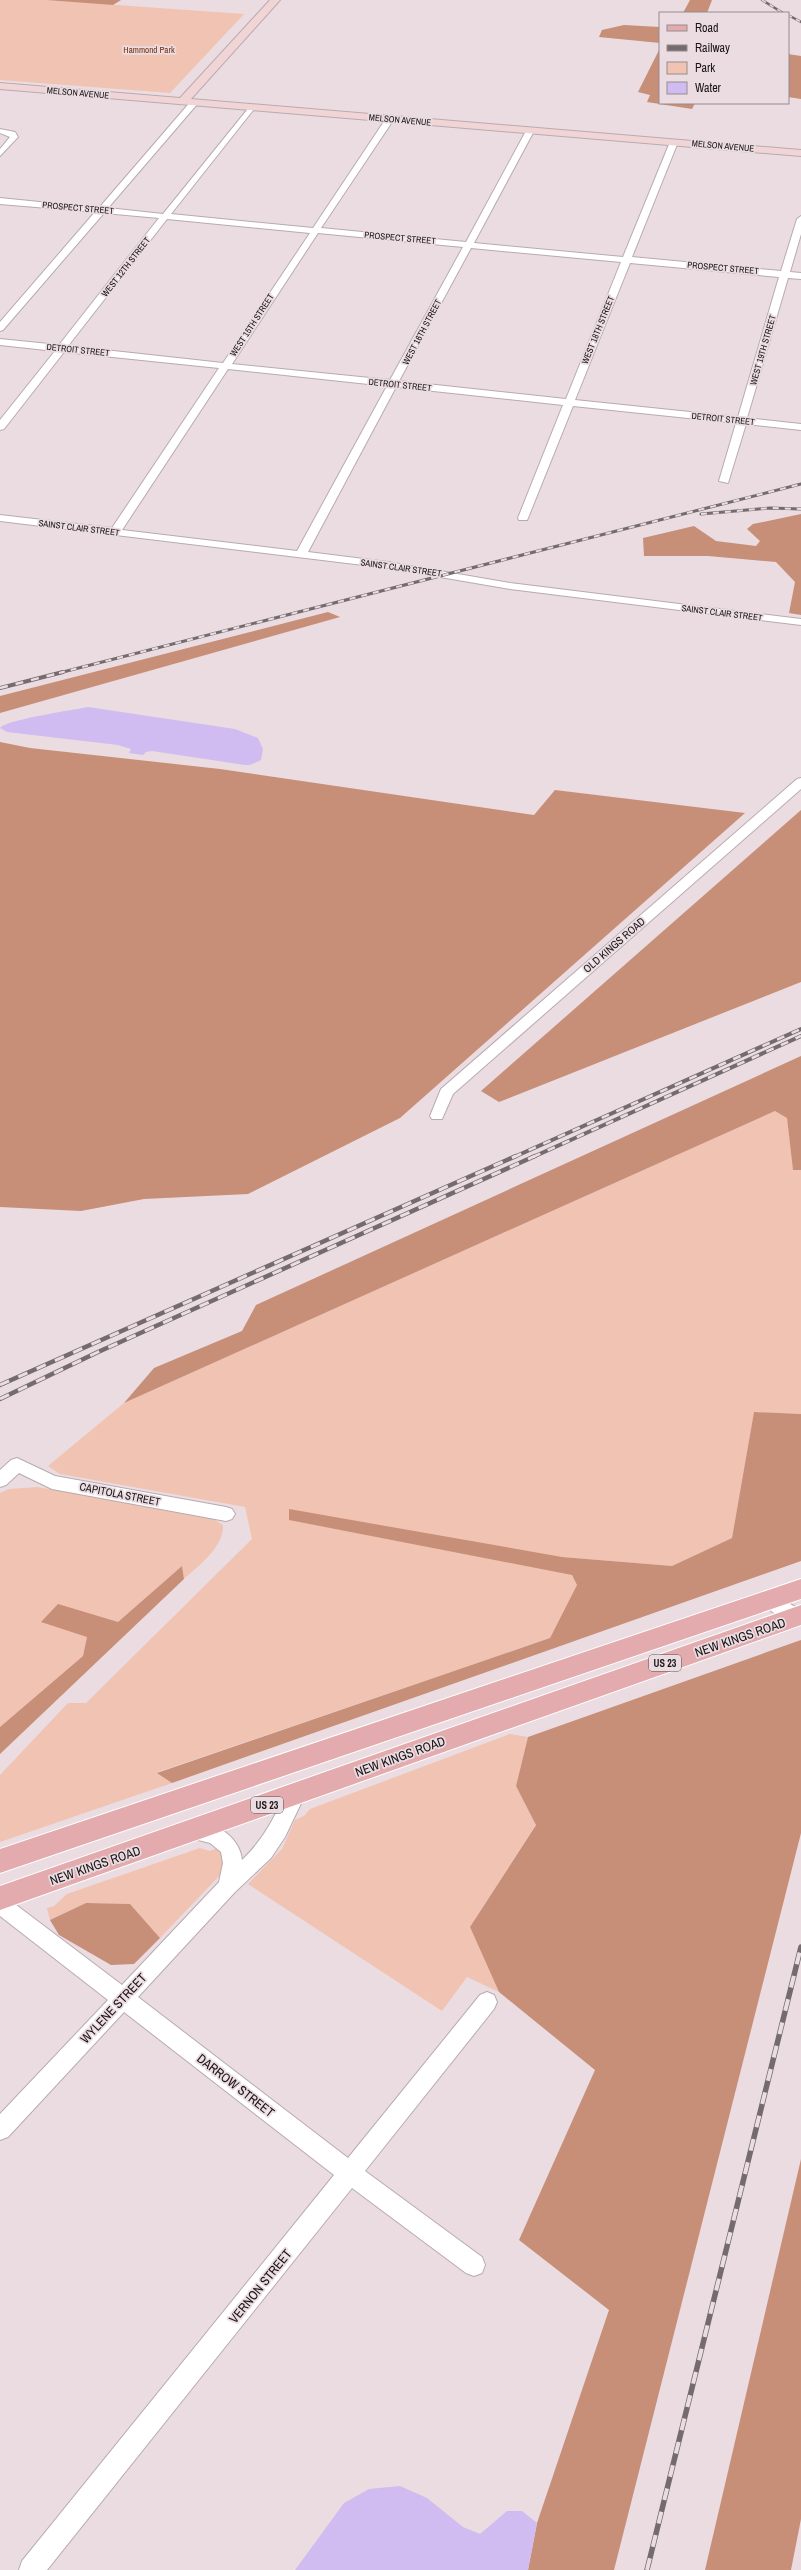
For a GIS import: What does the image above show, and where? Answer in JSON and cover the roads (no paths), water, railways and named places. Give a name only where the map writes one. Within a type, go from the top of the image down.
[{"type":"main road","name":"US 23","points":[[0,1861],[801,1589]]},
{"type":"main road","name":"NEW KINGS ROAD","points":[[0,1898],[799,1616]]},
{"type":"street","points":[[183,101],[275,0]]},
{"type":"street","name":"MELSON AVENUE","points":[[0,86],[801,153]]},
{"type":"street","points":[[0,328],[195,102]]},
{"type":"street","name":"WEST 12TH STREET","points":[[0,427],[251,107]]},
{"type":"street","name":"WEST 15TH STREET","points":[[115,532],[390,119]]},
{"type":"street","points":[[0,131],[12,134],[13,140],[0,154]]},
{"type":"street","name":"WEST 16TH STREET","points":[[300,554],[394,385],[530,131]]},
{"type":"street","name":"WEST 18TH STREET","points":[[523,518],[674,142]]},
{"type":"street","name":"PROSPECT STREET","points":[[0,201],[801,276]]},
{"type":"street","name":"WEST 19TH STREET","points":[[724,481],[743,421],[801,219]]},
{"type":"street","name":"DETROIT STREET","points":[[0,342],[801,427]]},
{"type":"street","name":"SAINST CLAIR STREET","points":[[0,518],[388,565],[510,586],[801,622]]},
{"type":"street","name":"OLD KINGS ROAD","points":[[438,1116],[446,1092],[801,782]]},
{"type":"street","name":"CAPITOLA STREET","points":[[0,1480],[17,1465],[52,1482],[226,1514]]},
{"type":"street","points":[[770,1600],[799,1616]]},
{"type":"street","name":"WYLENE STREET","points":[[0,2130],[228,1886],[264,1852],[278,1831],[295,1795]]},
{"type":"street","name":"WYLENE STREET","points":[[193,1831],[211,1833],[226,1840],[233,1855],[233,1869],[228,1886]]},
{"type":"street","name":"DARROW STREET","points":[[0,1904],[123,1997],[350,2174],[474,2265]]},
{"type":"street","name":"VERNON STREET","points":[[31,2570],[488,2002]]},
{"type":"water","points":[[88,707],[235,729],[258,738],[263,749],[261,760],[250,765],[245,765],[152,751],[146,752],[143,755],[129,753],[131,749],[118,745],[7,732],[0,728],[26,719]]},
{"type":"water","points":[[400,2486],[427,2498],[463,2527],[480,2534],[507,2511],[522,2511],[537,2523],[528,2570],[295,2570],[344,2503],[369,2489]]},
{"type":"railway","points":[[762,0],[781,12]]},
{"type":"railway","points":[[789,16],[801,22]]},
{"type":"railway","points":[[59,673],[801,484]]},
{"type":"railway","points":[[701,514],[770,508],[801,509]]},
{"type":"railway","points":[[0,688],[63,672]]},
{"type":"railway","points":[[514,1157],[801,1029]]},
{"type":"railway","points":[[533,1157],[801,1036]]},
{"type":"railway","points":[[0,1385],[516,1156]]},
{"type":"railway","points":[[0,1399],[98,1352],[535,1156]]},
{"type":"railway","points":[[647,2570],[801,1947]]},
{"type":"park label","name":"Hammond Park","points":[[149,50]]}]
